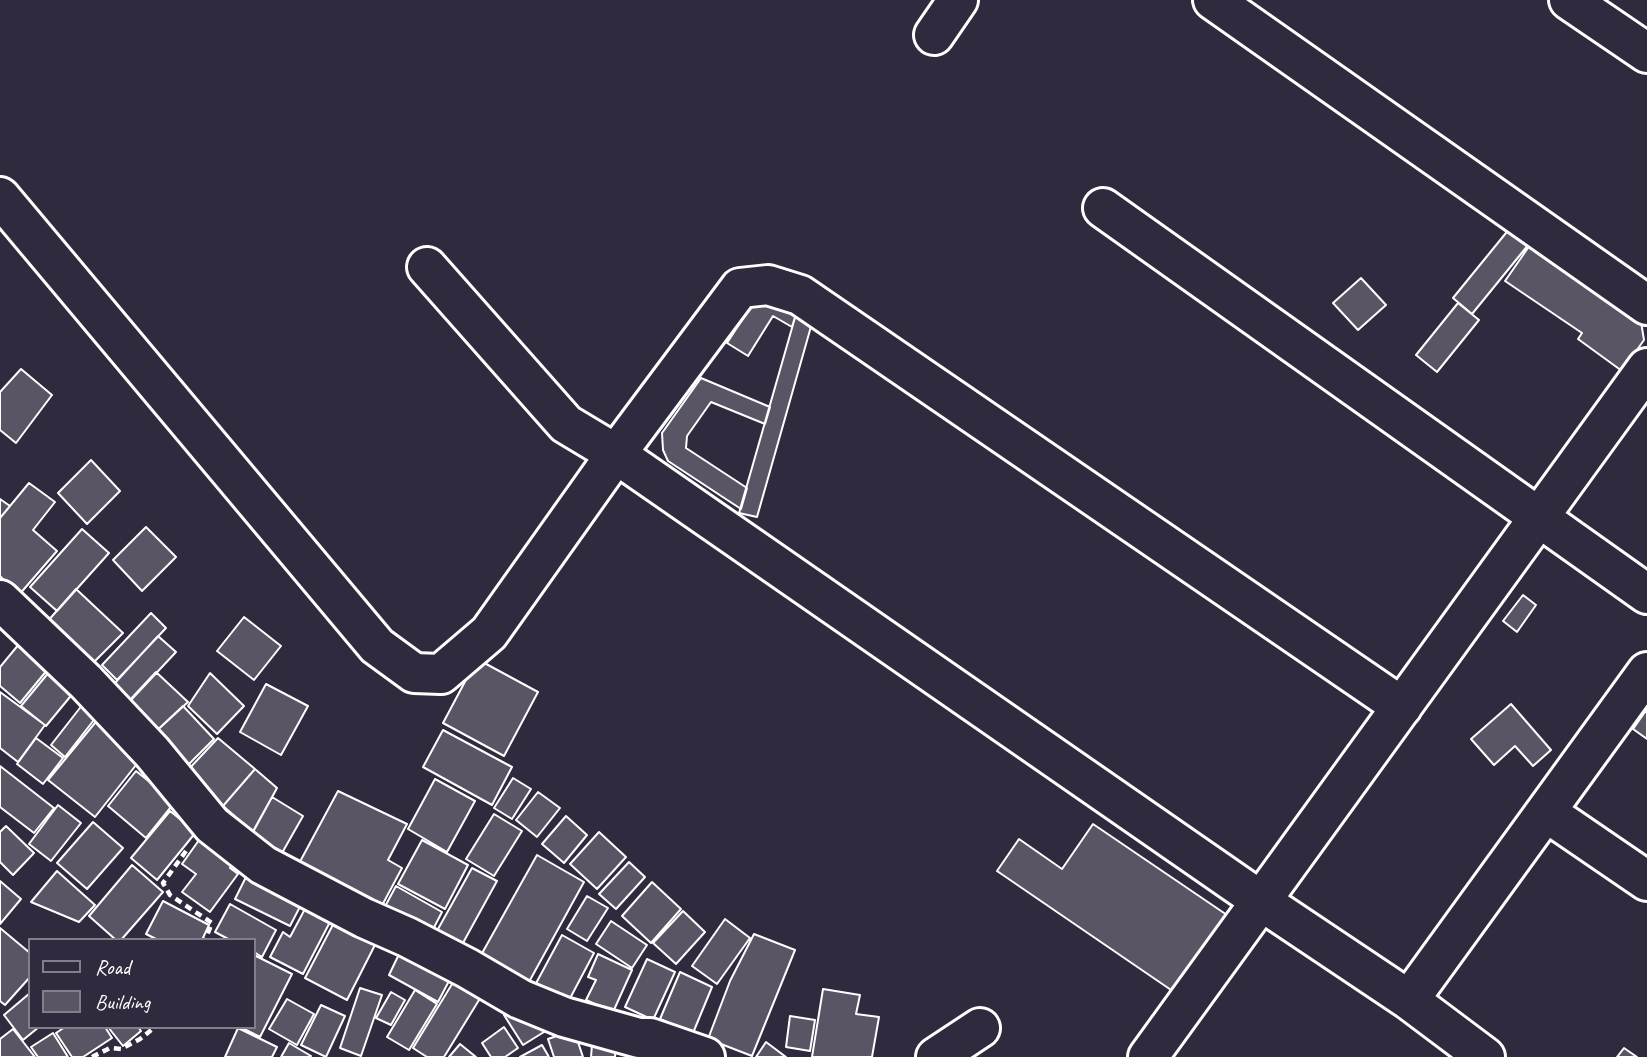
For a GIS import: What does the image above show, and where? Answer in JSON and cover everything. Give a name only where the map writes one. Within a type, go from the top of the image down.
[{"type":"street","points":[[933,35],[958,0]]},
{"type":"street","points":[[1213,0],[1647,305]]},
{"type":"street","points":[[1569,0],[1647,53]]},
{"type":"street","points":[[0,197],[377,646],[414,673],[440,674],[489,634],[616,454],[740,288],[768,285],[800,295],[1402,707]]},
{"type":"street","points":[[1103,208],[1647,594]]},
{"type":"street","points":[[427,267],[566,424],[616,454],[1261,901],[1409,1000],[1485,1057]]},
{"type":"street","points":[[1147,1057],[1647,368]]},
{"type":"street","points":[[0,600],[86,681],[152,752],[212,825],[263,865],[467,968],[520,999],[565,1017],[639,1038],[650,1038],[705,1057]]},
{"type":"street","points":[[1409,1000],[1647,672]]},
{"type":"street","points":[[1546,812],[1647,881]]},
{"type":"street","points":[[936,1057],[979,1028]]},
{"type":"path","points":[[206,938],[212,923],[170,895],[163,883],[204,827],[212,825]]},
{"type":"path","points":[[92,1057],[110,1048],[121,1049],[141,1039],[153,1029]]},
{"type":"building","points":[[1510,228],[1529,244],[1472,314],[1453,298]]},
{"type":"building","points":[[1530,245],[1641,322],[1644,340],[1622,371],[1578,339],[1582,333],[1505,281]]},
{"type":"building","points":[[1361,278],[1386,305],[1358,330],[1333,303]]},
{"type":"building","points":[[773,301],[796,314],[792,327],[773,316],[748,356],[727,343],[751,306]]},
{"type":"building","points":[[1458,303],[1479,320],[1437,372],[1416,355]]},
{"type":"building","points":[[796,314],[812,323],[757,517],[739,513]]},
{"type":"building","points":[[21,369],[52,395],[16,443],[0,430],[0,392]]},
{"type":"building","points":[[701,378],[770,407],[765,424],[711,402],[687,436],[686,448],[747,488],[741,509],[668,461],[663,450],[662,433]]},
{"type":"building","points":[[91,460],[120,491],[87,524],[58,493]]},
{"type":"building","points":[[29,483],[55,502],[33,530],[57,551],[18,596],[0,576],[0,518]]},
{"type":"building","points":[[0,499],[10,506],[0,518]]},
{"type":"building","points":[[146,527],[176,557],[142,591],[113,560]]},
{"type":"building","points":[[82,529],[109,553],[57,611],[30,587]]},
{"type":"building","points":[[76,589],[123,633],[90,666],[47,622]]},
{"type":"building","points":[[1523,595],[1536,605],[1517,632],[1503,621]]},
{"type":"building","points":[[151,613],[166,628],[117,680],[102,665]]},
{"type":"building","points":[[244,617],[281,646],[254,680],[217,651]]},
{"type":"building","points":[[158,636],[176,652],[131,700],[114,684]]},
{"type":"building","points":[[24,638],[53,663],[20,703],[0,686],[0,667]]},
{"type":"building","points":[[477,659],[538,692],[504,756],[443,723]]},
{"type":"building","points":[[54,666],[79,686],[46,726],[21,706]]},
{"type":"building","points":[[156,672],[188,702],[151,736],[128,702]]},
{"type":"building","points":[[210,673],[244,706],[217,734],[188,706]]},
{"type":"building","points":[[266,684],[308,706],[281,755],[240,732]]},
{"type":"building","points":[[0,692],[45,725],[18,762],[0,748]]},
{"type":"building","points":[[83,704],[97,716],[65,757],[51,745]]},
{"type":"building","points":[[1511,704],[1551,750],[1533,766],[1515,746],[1494,765],[1471,739]]},
{"type":"building","points":[[183,706],[214,739],[183,770],[151,736]]},
{"type":"building","points":[[1647,709],[1647,739],[1633,729]]},
{"type":"building","points":[[99,718],[140,760],[95,817],[48,780]]},
{"type":"building","points":[[443,730],[512,767],[492,805],[423,767]]},
{"type":"building","points":[[36,738],[63,758],[43,784],[17,764]]},
{"type":"building","points":[[218,738],[255,769],[223,806],[186,772]]},
{"type":"building","points":[[0,766],[54,808],[34,833],[0,807]]},
{"type":"building","points":[[255,769],[277,788],[253,832],[223,806]]},
{"type":"building","points":[[136,771],[175,802],[146,838],[108,806]]},
{"type":"building","points":[[513,778],[531,789],[512,819],[494,808]]},
{"type":"building","points":[[435,779],[475,801],[447,852],[408,829]]},
{"type":"building","points":[[338,791],[407,824],[388,860],[402,868],[378,913],[296,869]]},
{"type":"building","points":[[538,792],[560,808],[537,837],[516,820]]},
{"type":"building","points":[[272,797],[303,816],[282,853],[251,835]]},
{"type":"building","points":[[58,805],[81,823],[51,861],[29,844]]},
{"type":"building","points":[[170,811],[196,832],[157,880],[131,858]]},
{"type":"building","points":[[494,814],[522,831],[494,876],[466,859]]},
{"type":"building","points":[[566,816],[587,835],[564,863],[542,844]]},
{"type":"building","points":[[93,822],[123,848],[87,889],[57,863]]},
{"type":"building","points":[[1093,824],[1227,915],[1174,992],[997,871],[1019,839],[1062,869]]},
{"type":"building","points":[[6,826],[34,853],[13,875],[0,862],[0,832]]},
{"type":"building","points":[[599,832],[626,857],[597,889],[570,864]]},
{"type":"building","points":[[204,833],[237,857],[230,868],[238,874],[210,912],[182,892],[196,874],[182,864]]},
{"type":"building","points":[[422,840],[468,865],[445,909],[398,884]]},
{"type":"building","points":[[537,855],[584,882],[524,991],[476,964]]},
{"type":"building","points":[[629,862],[645,877],[616,909],[599,894]]},
{"type":"building","points":[[132,865],[163,892],[123,938],[114,938],[89,916]]},
{"type":"building","points":[[472,868],[497,881],[458,952],[433,938]]},
{"type":"building","points":[[57,871],[95,905],[79,922],[31,902]]},
{"type":"building","points":[[249,871],[304,899],[290,926],[235,899]]},
{"type":"building","points":[[0,881],[21,899],[0,924]]},
{"type":"building","points":[[652,882],[681,909],[651,943],[622,916]]},
{"type":"building","points":[[396,886],[442,912],[428,939],[381,914]]},
{"type":"building","points":[[587,896],[608,908],[587,941],[567,929]]},
{"type":"building","points":[[163,901],[209,925],[203,938],[154,938],[146,934]]},
{"type":"building","points":[[230,904],[276,930],[262,957],[256,953],[256,938],[226,938],[215,932]]},
{"type":"building","points":[[306,907],[331,920],[303,974],[270,957],[283,932],[290,937]]},
{"type":"building","points":[[683,911],[705,932],[676,964],[653,943]]},
{"type":"building","points":[[337,917],[378,939],[347,1000],[305,978]]},
{"type":"building","points":[[725,919],[750,938],[717,984],[692,966]]},
{"type":"building","points":[[611,921],[647,945],[632,968],[596,944]]},
{"type":"building","points":[[0,928],[28,951],[28,979],[5,1005],[0,1001]]},
{"type":"building","points":[[754,934],[795,950],[752,1056],[708,1039],[730,981]]},
{"type":"building","points":[[562,935],[594,953],[567,1004],[534,987]]},
{"type":"building","points":[[400,952],[450,979],[438,1002],[389,975]]},
{"type":"building","points":[[598,954],[632,970],[613,1012],[586,1000],[596,980],[588,977]]},
{"type":"building","points":[[256,956],[292,974],[260,1037],[244,1029],[256,1029]]},
{"type":"building","points":[[647,959],[675,972],[653,1020],[625,1007]]},
{"type":"building","points":[[460,971],[487,987],[444,1057],[427,1057],[413,1048]]},
{"type":"building","points":[[680,972],[712,987],[693,1033],[660,1019]]},
{"type":"building","points":[[360,988],[382,995],[361,1056],[340,1048]]},
{"type":"building","points":[[823,989],[860,995],[856,1014],[879,1017],[872,1057],[812,1057]]},
{"type":"building","points":[[415,990],[437,1004],[409,1050],[387,1037]]},
{"type":"building","points":[[391,992],[405,1000],[391,1025],[376,1018]]},
{"type":"building","points":[[28,995],[28,1029],[37,1029],[23,1040],[4,1015]]},
{"type":"building","points":[[287,999],[314,1014],[297,1045],[269,1029]]},
{"type":"building","points":[[524,1002],[544,1032],[523,1045],[504,1015]]},
{"type":"building","points":[[321,1005],[345,1016],[326,1057],[301,1045]]},
{"type":"building","points":[[790,1016],[815,1020],[810,1051],[786,1047]]},
{"type":"building","points":[[504,1027],[518,1048],[505,1057],[491,1057],[482,1043]]},
{"type":"building","points":[[13,1029],[35,1057],[0,1057],[0,1039]]},
{"type":"building","points":[[62,1029],[106,1029],[112,1038],[83,1057],[72,1057],[56,1033]]},
{"type":"building","points":[[110,1029],[140,1029],[141,1031],[123,1046]]},
{"type":"building","points":[[238,1029],[277,1047],[272,1057],[225,1057]]},
{"type":"building","points":[[574,1030],[583,1057],[554,1057],[548,1039]]},
{"type":"building","points":[[593,1032],[617,1034],[615,1057],[591,1057]]},
{"type":"building","points":[[53,1033],[68,1057],[38,1057],[31,1047]]},
{"type":"building","points":[[766,1042],[786,1057],[756,1057]]},
{"type":"building","points":[[289,1043],[311,1056],[281,1057]]},
{"type":"building","points":[[460,1044],[476,1057],[449,1057]]},
{"type":"building","points":[[542,1045],[549,1057],[520,1057]]},
{"type":"building","points":[[1624,1048],[1637,1057],[1617,1057]]}]
